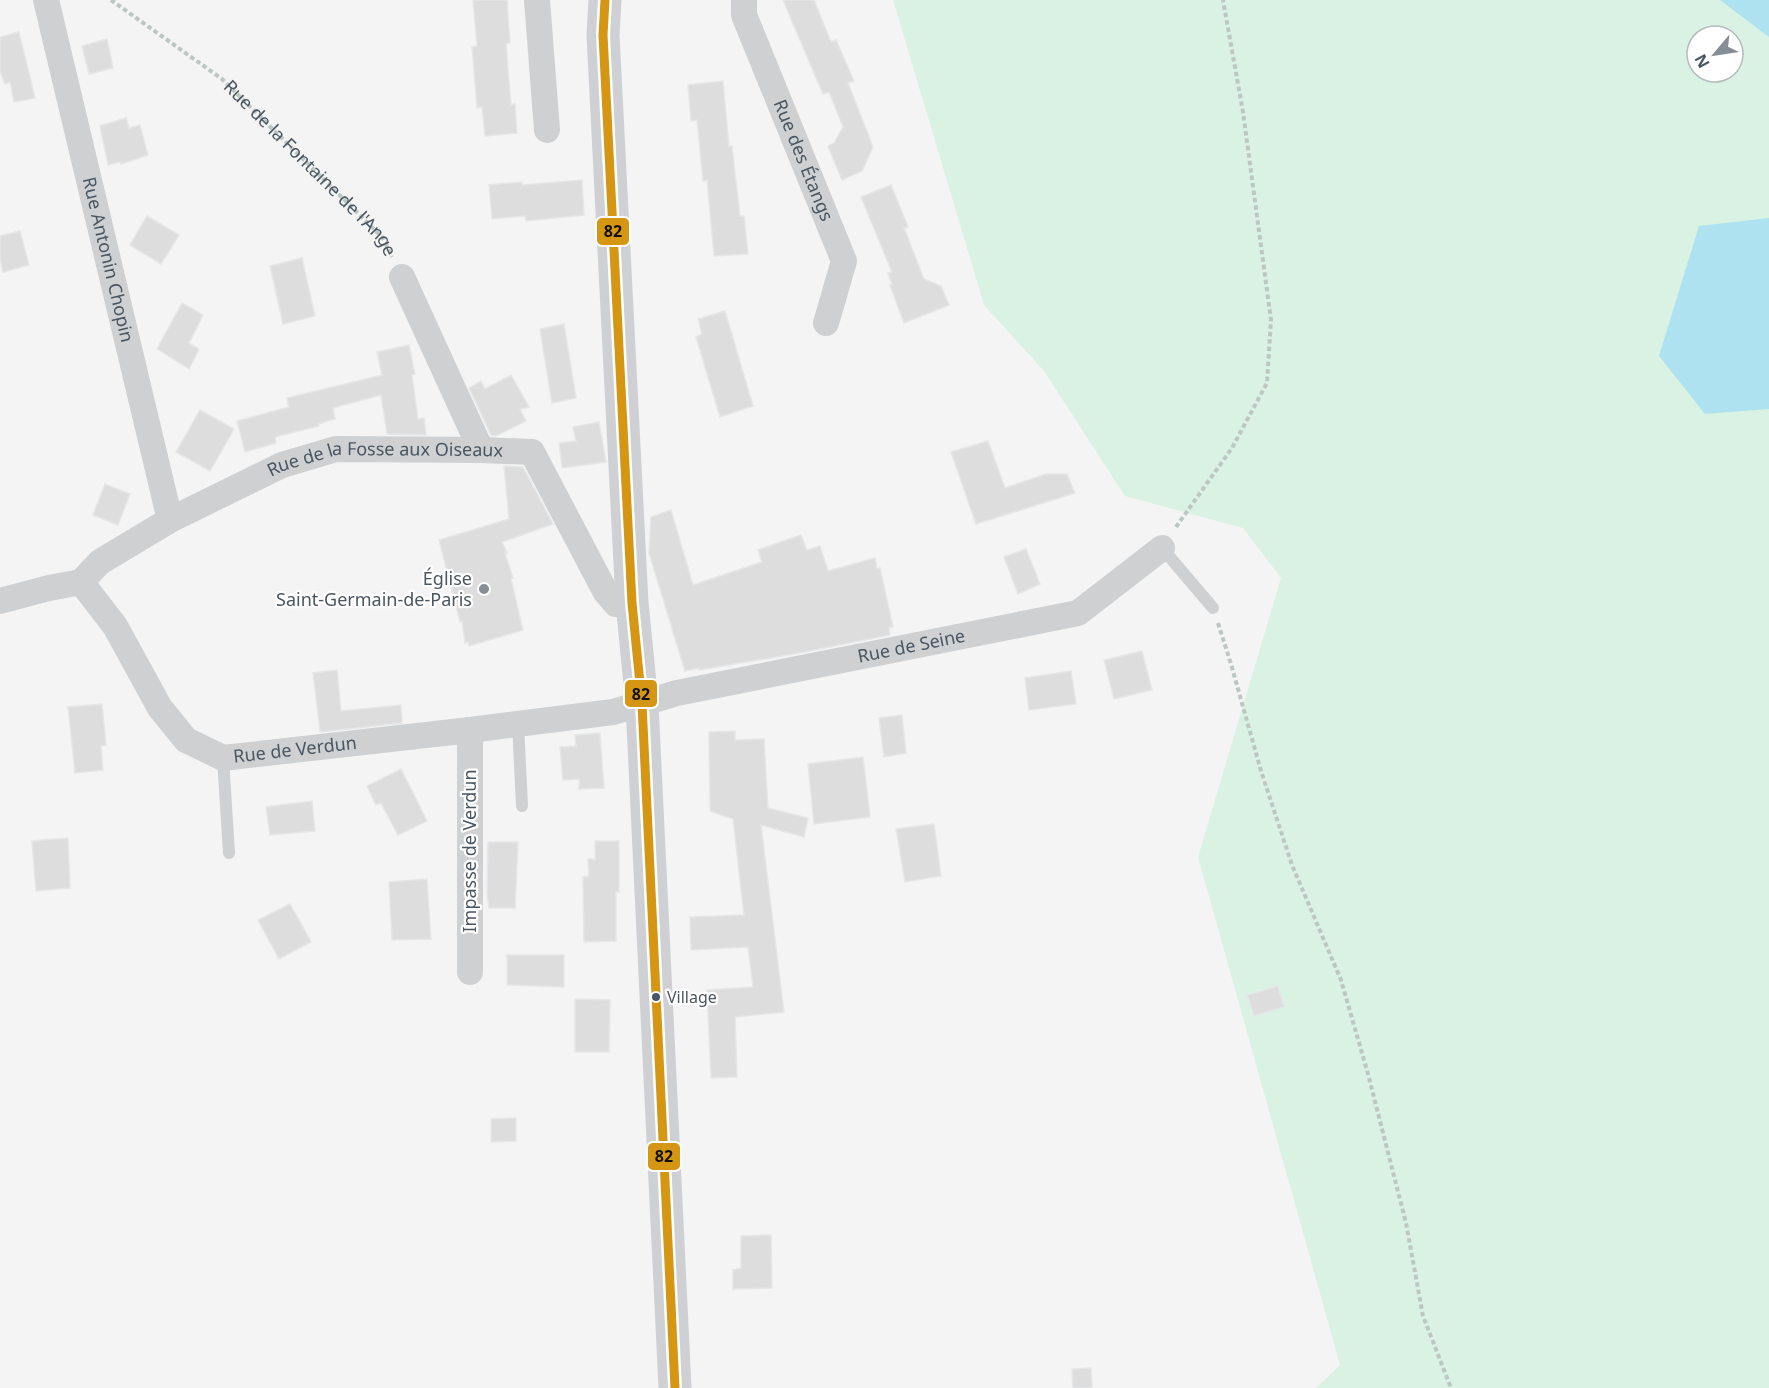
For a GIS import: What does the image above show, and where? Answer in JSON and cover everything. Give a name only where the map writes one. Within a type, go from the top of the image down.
[{"type":"main road","points":[[592,0],[603,35]]},
{"type":"main road","points":[[605,0],[603,35],[632,603],[642,704],[675,1388]]},
{"type":"street","name":"Rue Antonin Chopin","points":[[46,0],[170,520]]},
{"type":"street","points":[[537,0],[548,130]]},
{"type":"street","name":"Rue des Étangs","points":[[744,0],[744,15],[844,261],[826,323]]},
{"type":"street","name":"Rue de la Fontaine de l'Ange","points":[[402,277],[481,450]]},
{"type":"street","name":"Rue de la Fosse aux Oiseaux","points":[[81,582],[100,562],[170,520],[282,465],[336,449],[481,450],[532,452],[605,591],[616,604],[632,603]]},
{"type":"street","name":"Rue de Seine","points":[[642,704],[676,693],[1078,613],[1162,548]]},
{"type":"street","points":[[0,600],[81,582]]},
{"type":"street","name":"Rue de Verdun","points":[[81,582],[115,626],[160,708],[186,740],[223,758],[613,712],[642,704]]},
{"type":"street","name":"Impasse de Verdun","points":[[470,730],[470,972]]},
{"type":"lane","points":[[1162,548],[1213,608]]},
{"type":"lane","points":[[518,724],[522,806]]},
{"type":"lane","points":[[223,758],[229,853]]},
{"type":"path","name":"Rue de la Fontaine de l'Ange","points":[[111,0],[222,79],[383,238],[402,277]]},
{"type":"path","points":[[1162,548],[1232,448],[1267,383],[1271,320],[1243,112],[1223,0]]},
{"type":"path","points":[[1213,608],[1261,771],[1292,865],[1341,980],[1406,1223],[1423,1316],[1451,1388]]},
{"type":"green space","points":[[893,0],[1769,0],[1769,1388],[1316,1388],[1340,1365],[1198,857],[1281,578],[1243,528],[1125,496],[1044,371],[984,305]]},
{"type":"water","points":[[1720,0],[1769,0],[1769,37]]},
{"type":"water","points":[[1769,218],[1769,409],[1705,414],[1659,356],[1699,226]]},
{"type":"building","points":[[473,0],[507,0],[510,43],[506,44],[511,105],[515,104],[517,133],[485,136],[482,107],[477,108],[472,47],[477,46]]},
{"type":"building","points":[[783,0],[814,0],[831,42],[836,40],[854,81],[848,83],[873,147],[862,171],[842,180],[828,146],[834,143],[843,127],[829,92],[823,94]]},
{"type":"building","points":[[19,32],[35,98],[14,102],[10,82],[5,84],[0,72],[0,37]]},
{"type":"building","points":[[107,39],[113,68],[89,74],[82,46]]},
{"type":"building","points":[[723,81],[729,146],[732,146],[740,216],[744,216],[748,254],[714,256],[707,180],[703,181],[697,120],[691,121],[688,85]]},
{"type":"building","points":[[126,118],[129,128],[140,125],[148,155],[121,164],[120,162],[108,165],[100,126]]},
{"type":"building","points":[[582,180],[584,215],[526,221],[525,216],[492,219],[489,185]]},
{"type":"building","points":[[891,185],[908,227],[904,228],[924,279],[941,286],[949,305],[904,323],[890,285],[892,284],[888,273],[892,272],[861,197]]},
{"type":"building","points":[[147,216],[179,235],[161,264],[130,245]]},
{"type":"building","points":[[20,231],[29,265],[3,272],[0,258],[0,236]]},
{"type":"building","points":[[302,258],[315,316],[283,324],[270,266]]},
{"type":"building","points":[[182,303],[203,315],[189,343],[199,349],[189,369],[157,349]]},
{"type":"building","points":[[725,311],[753,406],[720,417],[696,337],[702,334],[698,319]]},
{"type":"building","points":[[564,324],[576,398],[552,403],[540,329]]},
{"type":"building","points":[[409,345],[415,374],[412,375],[418,419],[424,418],[426,435],[387,434],[381,395],[333,408],[335,419],[318,424],[319,426],[275,437],[276,443],[245,452],[237,421],[289,407],[287,398],[382,375],[377,352]]},
{"type":"building","points":[[511,375],[529,407],[520,409],[526,421],[496,436],[491,435],[469,388],[481,381],[485,389]]},
{"type":"building","points":[[200,410],[234,429],[210,471],[176,452]]},
{"type":"building","points":[[599,422],[606,462],[562,468],[559,443],[576,441],[573,427]]},
{"type":"building","points":[[988,441],[1005,488],[1046,474],[1067,474],[1075,493],[976,524],[951,452]]},
{"type":"building","name":"Église Saint-Germain-de-Paris","points":[[504,466],[523,467],[553,524],[502,542],[513,578],[511,579],[523,630],[469,646],[468,642],[465,643],[462,621],[460,622],[439,540],[509,519]]},
{"type":"building","points":[[105,484],[130,494],[118,525],[93,515]]},
{"type":"building","points":[[671,510],[693,585],[762,562],[758,550],[801,535],[807,550],[820,546],[828,571],[875,558],[877,569],[880,568],[893,627],[889,628],[890,635],[794,654],[685,671],[649,553],[651,517]]},
{"type":"building","points":[[1026,549],[1040,584],[1018,594],[1004,557]]},
{"type":"building","points":[[1142,651],[1152,690],[1114,699],[1104,660]]},
{"type":"building","points":[[337,670],[341,711],[401,705],[402,723],[320,732],[313,673]]},
{"type":"building","points":[[1071,671],[1076,704],[1029,710],[1025,678]]},
{"type":"building","points":[[102,704],[106,745],[101,746],[103,770],[75,773],[68,707]]},
{"type":"building","points":[[902,715],[906,753],[884,757],[879,718]]},
{"type":"building","points":[[735,731],[735,740],[764,739],[768,808],[808,818],[804,837],[761,825],[784,1012],[735,1017],[737,1077],[711,1078],[707,990],[753,987],[748,947],[691,950],[690,917],[744,915],[733,819],[710,811],[709,732]]},
{"type":"building","points":[[600,733],[604,788],[579,789],[579,779],[563,780],[560,747],[576,746],[575,735]]},
{"type":"building","points":[[863,757],[870,817],[814,824],[808,764]]},
{"type":"building","points":[[401,769],[427,821],[398,835],[381,803],[376,805],[367,786]]},
{"type":"building","points":[[312,801],[315,831],[270,835],[266,807]]},
{"type":"building","points":[[934,824],[941,876],[905,882],[896,829]]},
{"type":"building","points":[[68,838],[70,888],[36,891],[32,841]]},
{"type":"building","points":[[595,841],[619,841],[616,941],[584,942],[583,877],[589,876],[588,859],[595,859]]},
{"type":"building","points":[[488,842],[518,842],[515,908],[489,908]]},
{"type":"building","points":[[427,879],[431,939],[392,940],[389,882]]},
{"type":"building","points":[[290,904],[311,942],[279,959],[258,920]]},
{"type":"building","points":[[507,955],[564,955],[564,987],[507,985]]},
{"type":"building","points":[[1278,986],[1284,1007],[1254,1016],[1247,995]]},
{"type":"building","points":[[575,999],[610,1000],[609,1052],[575,1052]]},
{"type":"building","points":[[516,1118],[516,1141],[491,1142],[491,1119]]},
{"type":"building","points":[[771,1235],[772,1288],[733,1289],[733,1270],[741,1268],[741,1236]]},
{"type":"building","points":[[1091,1368],[1092,1388],[1073,1388],[1072,1369]]},
{"type":"transit line","name":"82","points":[[605,0],[603,35],[632,603],[642,704],[675,1388]]},
{"type":"place","name":"Église Saint-Germain-de-Paris","points":[[484,589]]},
{"type":"place","name":"Village","points":[[656,997]]}]
